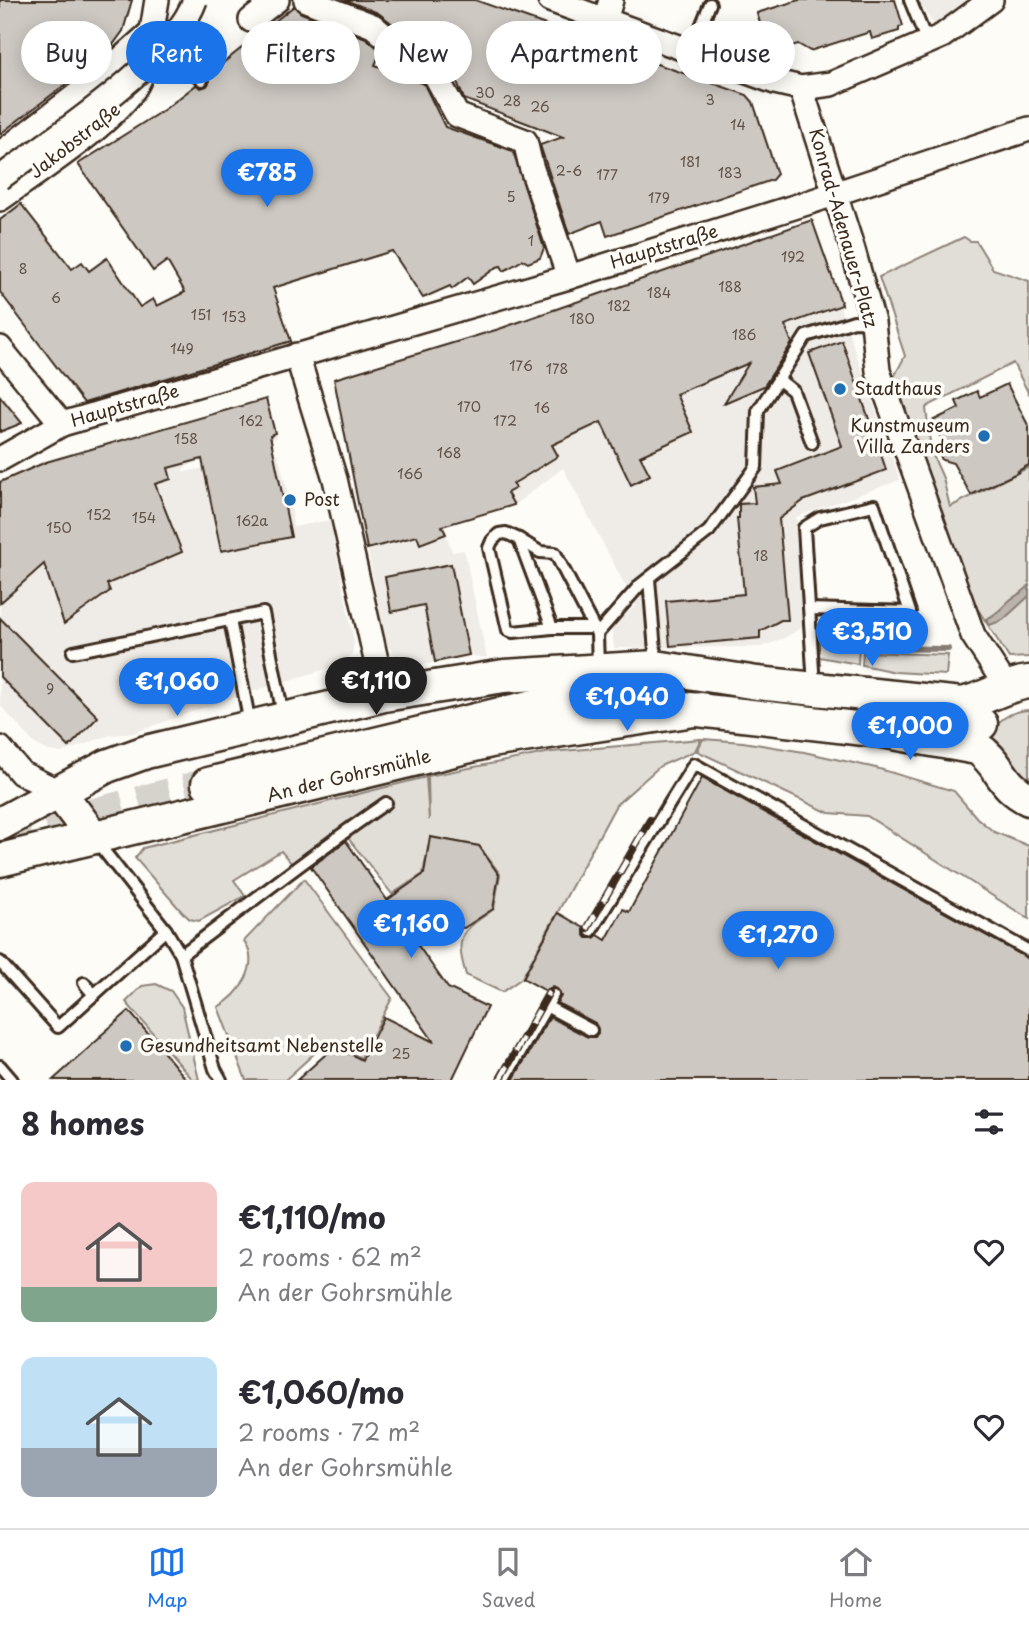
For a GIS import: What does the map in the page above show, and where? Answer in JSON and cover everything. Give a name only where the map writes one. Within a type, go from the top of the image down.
[{"type":"main road","points":[[6,816],[107,766],[146,752],[384,695],[504,676],[656,667],[757,683],[962,704],[1015,689]]},
{"type":"main road","points":[[208,784],[605,689],[757,683]]},
{"type":"main road","points":[[820,689],[906,714],[965,725],[979,748],[992,793],[1018,815],[1029,818]]},
{"type":"main road","points":[[979,748],[987,707],[1015,689]]},
{"type":"main road","points":[[556,702],[701,709],[850,727],[979,748],[987,754],[1006,783],[1029,799]]},
{"type":"main road","name":"An der Gohrsmühle","points":[[0,860],[491,741],[701,709]]},
{"type":"main road","points":[[59,792],[93,837]]},
{"type":"street","name":"Jakobstraße","points":[[153,21],[157,0]]},
{"type":"street","points":[[0,178],[90,111],[153,59],[183,25],[195,0]]},
{"type":"street","points":[[251,20],[277,0]]},
{"type":"street","points":[[306,0],[373,26],[423,69],[434,73],[457,116],[525,141],[569,277]]},
{"type":"street","points":[[550,0],[608,11],[676,44]]},
{"type":"street","points":[[781,84],[802,88],[831,85],[927,42],[961,23],[991,0]]},
{"type":"street","name":"Jakobstraße","points":[[0,154],[126,54]]},
{"type":"street","name":"Jakobstraße","points":[[0,199],[75,144],[123,104],[137,84]]},
{"type":"street","name":"Konrad-Adenauer-Platz","points":[[802,88],[873,322],[878,372],[896,424],[973,635],[1015,689]]},
{"type":"street","name":"Hauptstraße","points":[[0,459],[62,424],[569,277],[1029,129]]},
{"type":"street","points":[[0,348],[62,424]]},
{"type":"street","points":[[297,355],[335,479],[384,695]]},
{"type":"street","points":[[0,748],[21,773],[59,792]]},
{"type":"lane","points":[[909,0],[927,42]]},
{"type":"lane","points":[[703,21],[710,4]]},
{"type":"lane","points":[[599,671],[595,631],[555,553],[540,552],[506,533],[499,534],[492,541],[489,548],[508,630],[513,632],[552,628],[595,631],[640,585],[709,531],[756,467],[758,411],[806,336],[854,321],[873,322]]},
{"type":"lane","points":[[778,379],[793,391],[812,443]]},
{"type":"lane","points":[[809,609],[910,612],[874,505],[820,518],[804,528],[809,609],[820,689]]},
{"type":"lane","points":[[519,539],[552,628]]},
{"type":"lane","points":[[649,579],[656,667]]},
{"type":"lane","points":[[72,652],[263,613],[284,719]]},
{"type":"lane","points":[[230,620],[250,727]]},
{"type":"lane","points":[[591,931],[694,764],[1029,951]]},
{"type":"lane","points":[[181,955],[293,872],[312,854],[386,803]]},
{"type":"lane","points":[[93,837],[166,930],[181,955],[220,1080]]},
{"type":"lane","points":[[0,962],[58,1027],[166,930]]},
{"type":"lane","points":[[84,983],[94,995]]},
{"type":"lane","points":[[504,1080],[553,995]]},
{"type":"lane","points":[[546,1006],[591,1030]]},
{"type":"lane","points":[[0,1066],[12,1080]]},
{"type":"shaded area","points":[[918,0],[981,0],[939,33]]},
{"type":"shaded area","points":[[964,237],[976,241],[993,269],[1029,281],[1029,394],[1013,363],[930,405],[926,408],[931,451],[943,478],[950,507],[1029,467],[1029,657],[1009,658],[971,602],[893,379],[905,356],[879,277]]},
{"type":"shaded area","points":[[820,250],[900,480],[796,517],[806,625],[762,647],[614,648],[611,626],[636,606],[563,468],[514,505],[443,526],[452,552],[464,550],[487,658],[469,655],[411,665],[396,657],[386,644],[335,382],[338,378],[503,328]]},
{"type":"shaded area","points":[[267,399],[277,438],[237,446],[205,457],[183,469],[184,472],[278,454],[291,505],[293,527],[330,520],[354,642],[352,654],[342,664],[225,700],[133,733],[110,735],[61,753],[35,744],[0,705],[0,483],[57,457]]},
{"type":"shaded area","points":[[1029,585],[1029,596],[1003,620],[990,625],[986,619]]},
{"type":"shaded area","points":[[819,641],[859,643],[858,664],[819,657]]},
{"type":"shaded area","points":[[863,652],[948,655],[946,675],[895,672],[862,665]]},
{"type":"shaded area","points":[[672,691],[799,702],[925,725],[767,702],[674,695]]},
{"type":"shaded area","points":[[1029,710],[1029,789],[991,739],[995,727],[1004,718]]},
{"type":"shaded area","points":[[701,739],[695,751],[660,766],[616,805],[522,978],[502,992],[466,975],[462,961],[463,935],[474,923],[494,909],[500,874],[479,846],[430,837],[423,874],[392,894],[348,838],[309,864],[292,864],[281,851],[234,880],[245,896],[199,921],[190,919],[182,912],[135,858],[143,848],[426,777],[429,820],[428,776],[551,752]]},
{"type":"shaded area","points":[[703,739],[743,742],[804,752],[876,768],[954,791],[977,818],[994,832],[1029,846],[1029,919],[867,816],[829,813],[697,751]]},
{"type":"shaded area","points":[[304,879],[392,998],[361,1058],[328,1041],[285,1080],[246,1080],[218,1007],[234,995],[246,978],[250,960],[244,941]]},
{"type":"shaded area","points":[[156,984],[171,991],[182,1007],[199,1080],[193,1080],[126,1002],[142,986]]},
{"type":"building","points":[[0,0],[132,0],[123,31],[112,46],[112,21],[21,21],[21,84],[66,84],[0,134]]},
{"type":"building","points":[[345,0],[475,0],[534,21],[486,21],[486,84],[662,84],[662,66],[676,71],[676,84],[715,84],[747,95],[753,102],[777,174],[772,180],[607,236],[602,221],[569,234],[540,145],[563,137],[464,99],[458,84],[472,84],[472,21],[389,21],[378,13]]},
{"type":"building","points":[[799,0],[895,0],[903,26],[899,27],[899,31],[872,39],[870,32],[810,51],[795,45],[795,21],[759,21],[757,13]]},
{"type":"building","points":[[294,6],[301,13],[322,21],[275,21]]},
{"type":"building","points":[[360,36],[366,38],[374,45],[374,84],[424,84],[445,127],[513,151],[544,248],[540,258],[528,263],[523,260],[504,271],[501,266],[497,267],[473,284],[468,277],[452,289],[450,286],[423,298],[392,251],[273,288],[291,341],[84,403],[0,292],[0,220],[21,204],[72,269],[82,262],[89,271],[107,258],[140,307],[153,299],[157,306],[185,292],[167,261],[153,271],[78,164],[165,109],[196,85],[201,88],[208,84],[227,84],[227,60],[241,49],[241,84],[360,84]]},
{"type":"building","points":[[812,220],[842,305],[785,325],[792,343],[764,386],[724,403],[749,363],[676,394],[693,432],[640,456],[650,475],[631,485],[601,422],[552,445],[558,456],[513,484],[516,488],[507,493],[514,505],[442,526],[446,534],[420,544],[417,536],[367,549],[334,379],[499,329]]},
{"type":"building","points":[[842,341],[880,444],[878,445],[886,470],[803,501],[779,519],[788,620],[781,620],[760,631],[760,638],[670,646],[666,601],[744,594],[737,518],[739,504],[755,503],[753,487],[782,484],[777,471],[842,446],[809,353]]},
{"type":"building","name":"Kunstmuseum Villa Zanders","points":[[1007,384],[1029,427],[1029,465],[971,495],[953,463],[942,460],[939,453],[943,442],[932,421],[959,408],[956,401],[977,391],[980,397]]},
{"type":"building","points":[[0,396],[22,423],[0,432]]},
{"type":"building","points":[[266,399],[275,433],[270,435],[291,537],[221,551],[202,459],[168,468],[171,479],[155,484],[182,552],[107,584],[110,591],[64,624],[44,564],[0,603],[0,482],[46,462]]},
{"type":"building","points":[[451,564],[469,655],[435,662],[424,605],[391,612],[385,577]]},
{"type":"building","points":[[0,618],[98,717],[69,747],[0,677]]},
{"type":"building","points":[[702,778],[1029,959],[1029,1080],[513,1080],[550,1017],[588,1037],[595,1037],[598,1033],[595,1023],[557,1003],[561,996],[557,989],[552,987],[546,991],[523,978],[558,913],[584,928],[587,938],[598,935],[606,940],[623,909],[629,912]]},
{"type":"building","points":[[430,837],[479,846],[499,875],[493,909],[464,928],[398,917],[448,988],[487,1007],[452,1080],[297,1080],[335,1046],[362,1060],[384,1017],[434,1042],[311,867],[346,841],[387,900],[424,874]]},
{"type":"building","points":[[129,1011],[187,1080],[53,1080],[100,1036]]},
{"type":"waterway","points":[[868,648],[948,649]]},
{"type":"tunnel","points":[[0,839],[208,784]]},
{"type":"railway","points":[[587,929],[650,820]]},
{"type":"railway","points":[[500,1080],[549,992]]},
{"type":"place","name":"Stadthaus","points":[[840,389]]},
{"type":"place","name":"Kunstmuseum Villa Zanders","points":[[984,436]]},
{"type":"place","name":"Post","points":[[290,500]]},
{"type":"place","name":"Gesundheitsamt Nebenstelle","points":[[126,1046]]}]
